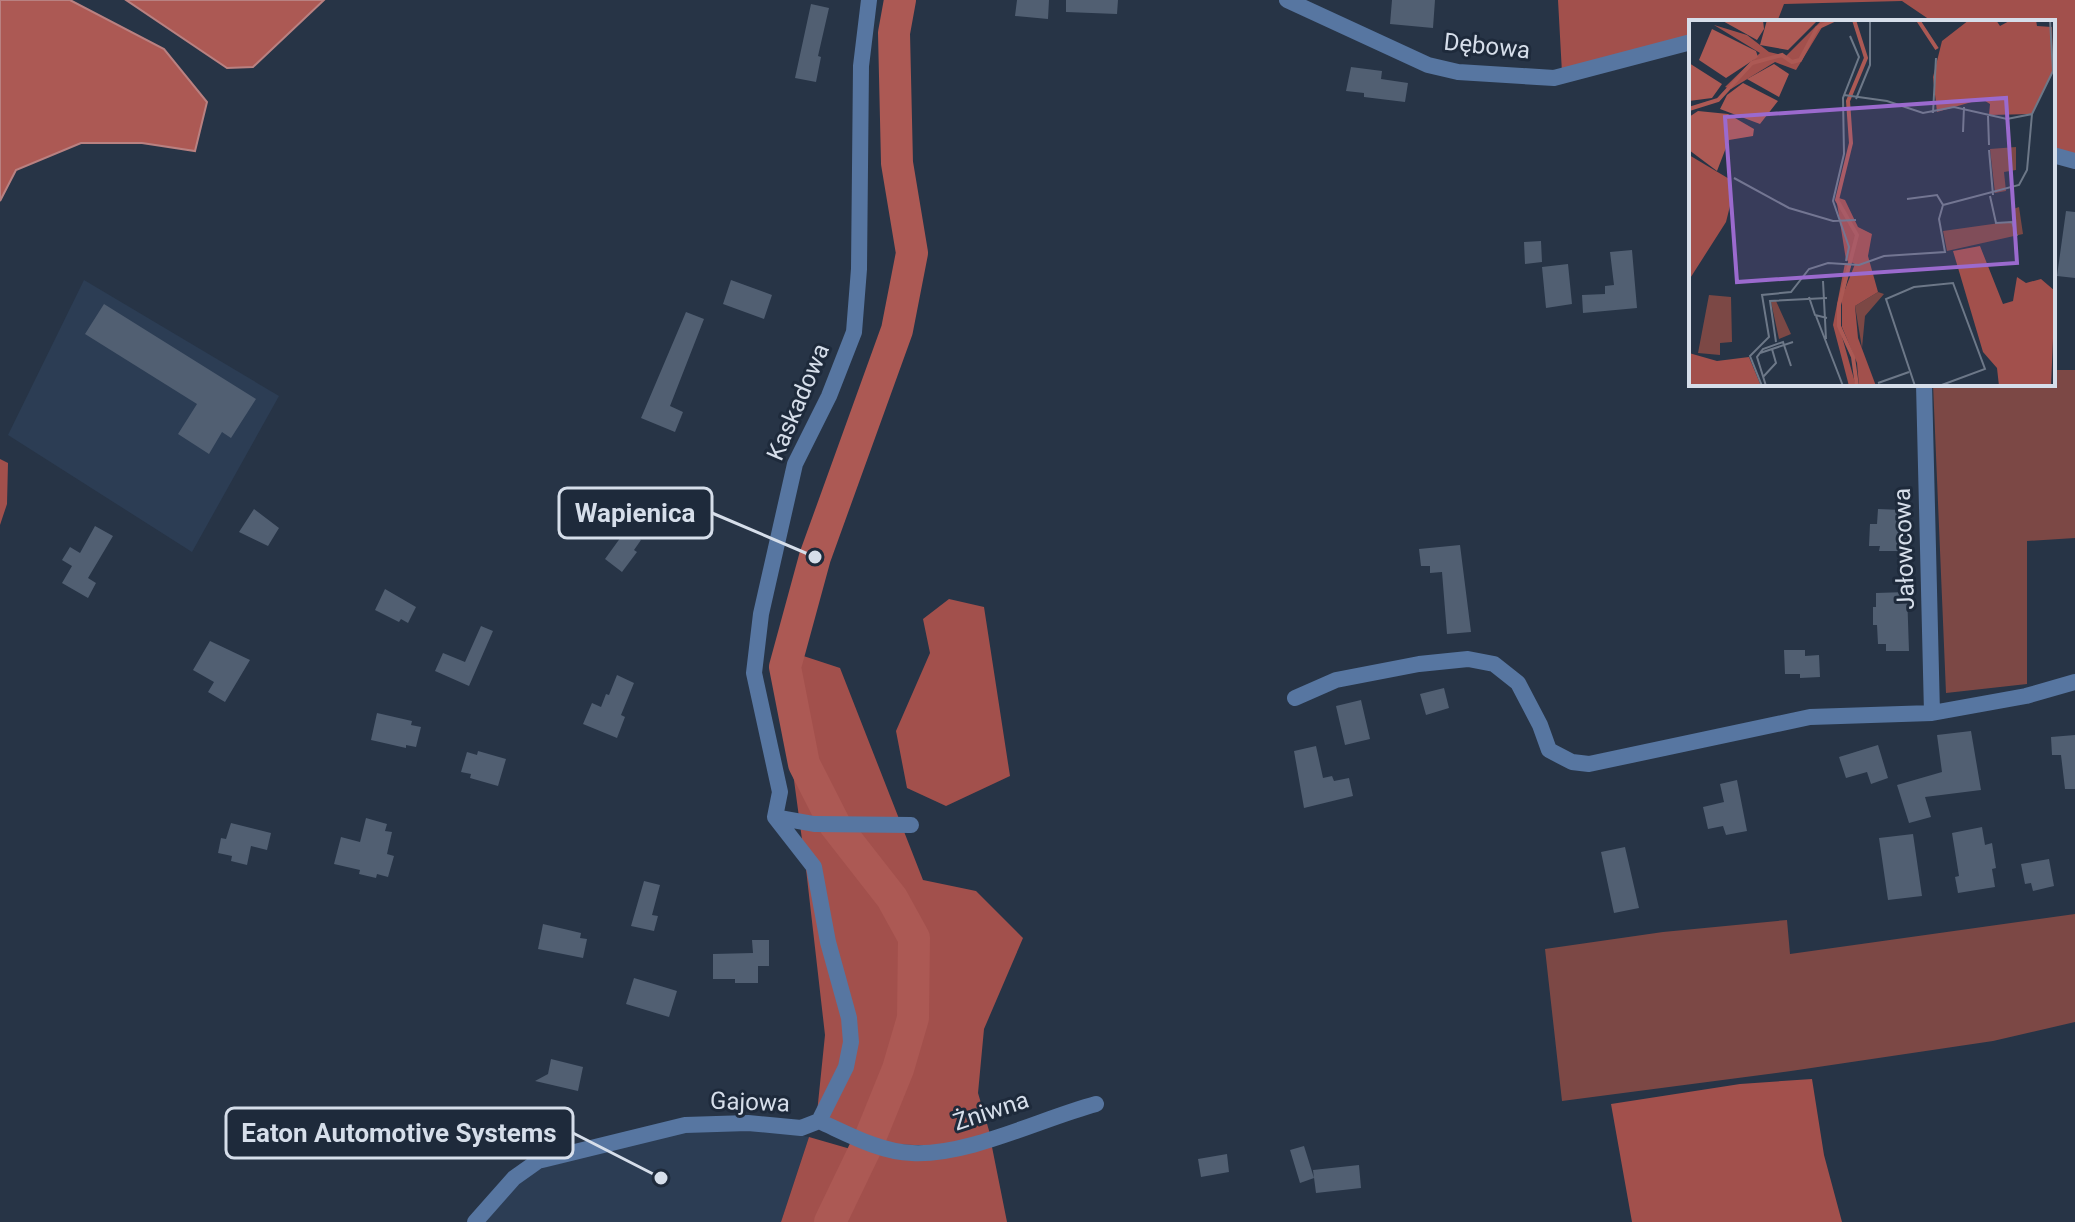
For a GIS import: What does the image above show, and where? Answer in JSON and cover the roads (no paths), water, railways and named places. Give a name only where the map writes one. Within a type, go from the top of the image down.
[{"type":"street","name":"Kaskadowa","points":[[775,817],[780,792],[754,673],[759,629],[795,464],[829,396],[854,332],[859,269],[861,66],[869,0]]},
{"type":"street","name":"Dębowa","points":[[1287,0],[1428,65],[1458,72],[1554,78],[1689,43]]},
{"type":"street","points":[[2055,156],[2075,161]]},
{"type":"street","name":"Jałowcowa","points":[[1924,386],[1932,713]]},
{"type":"street","points":[[1295,698],[1336,680],[1419,664],[1468,659],[1494,664],[1518,683],[1549,750],[1572,762],[1589,764],[1810,717],[1932,713],[2026,696],[2075,682]]},
{"type":"street","points":[[775,817],[814,824],[911,825]]},
{"type":"street","name":"Gajowa","points":[[475,1222],[514,1178],[538,1161],[685,1125],[748,1123],[801,1128],[819,1121],[846,1067],[851,1042],[849,1018],[828,942],[814,867],[775,817]]},
{"type":"street","name":"Żniwna","points":[[819,1121],[868,1143],[900,1151],[947,1151],[1096,1104]]},
{"type":"waterway","points":[[830,1222],[868,1143],[898,1069],[913,1018],[914,938],[892,898],[835,825],[804,764],[785,667],[815,557],[897,330],[912,253],[897,163],[894,33],[900,0]]},
{"type":"place","name":"Wapienica","points":[[815,557]]},
{"type":"place","name":"Eaton Automotive Systems","points":[[661,1178]]}]
